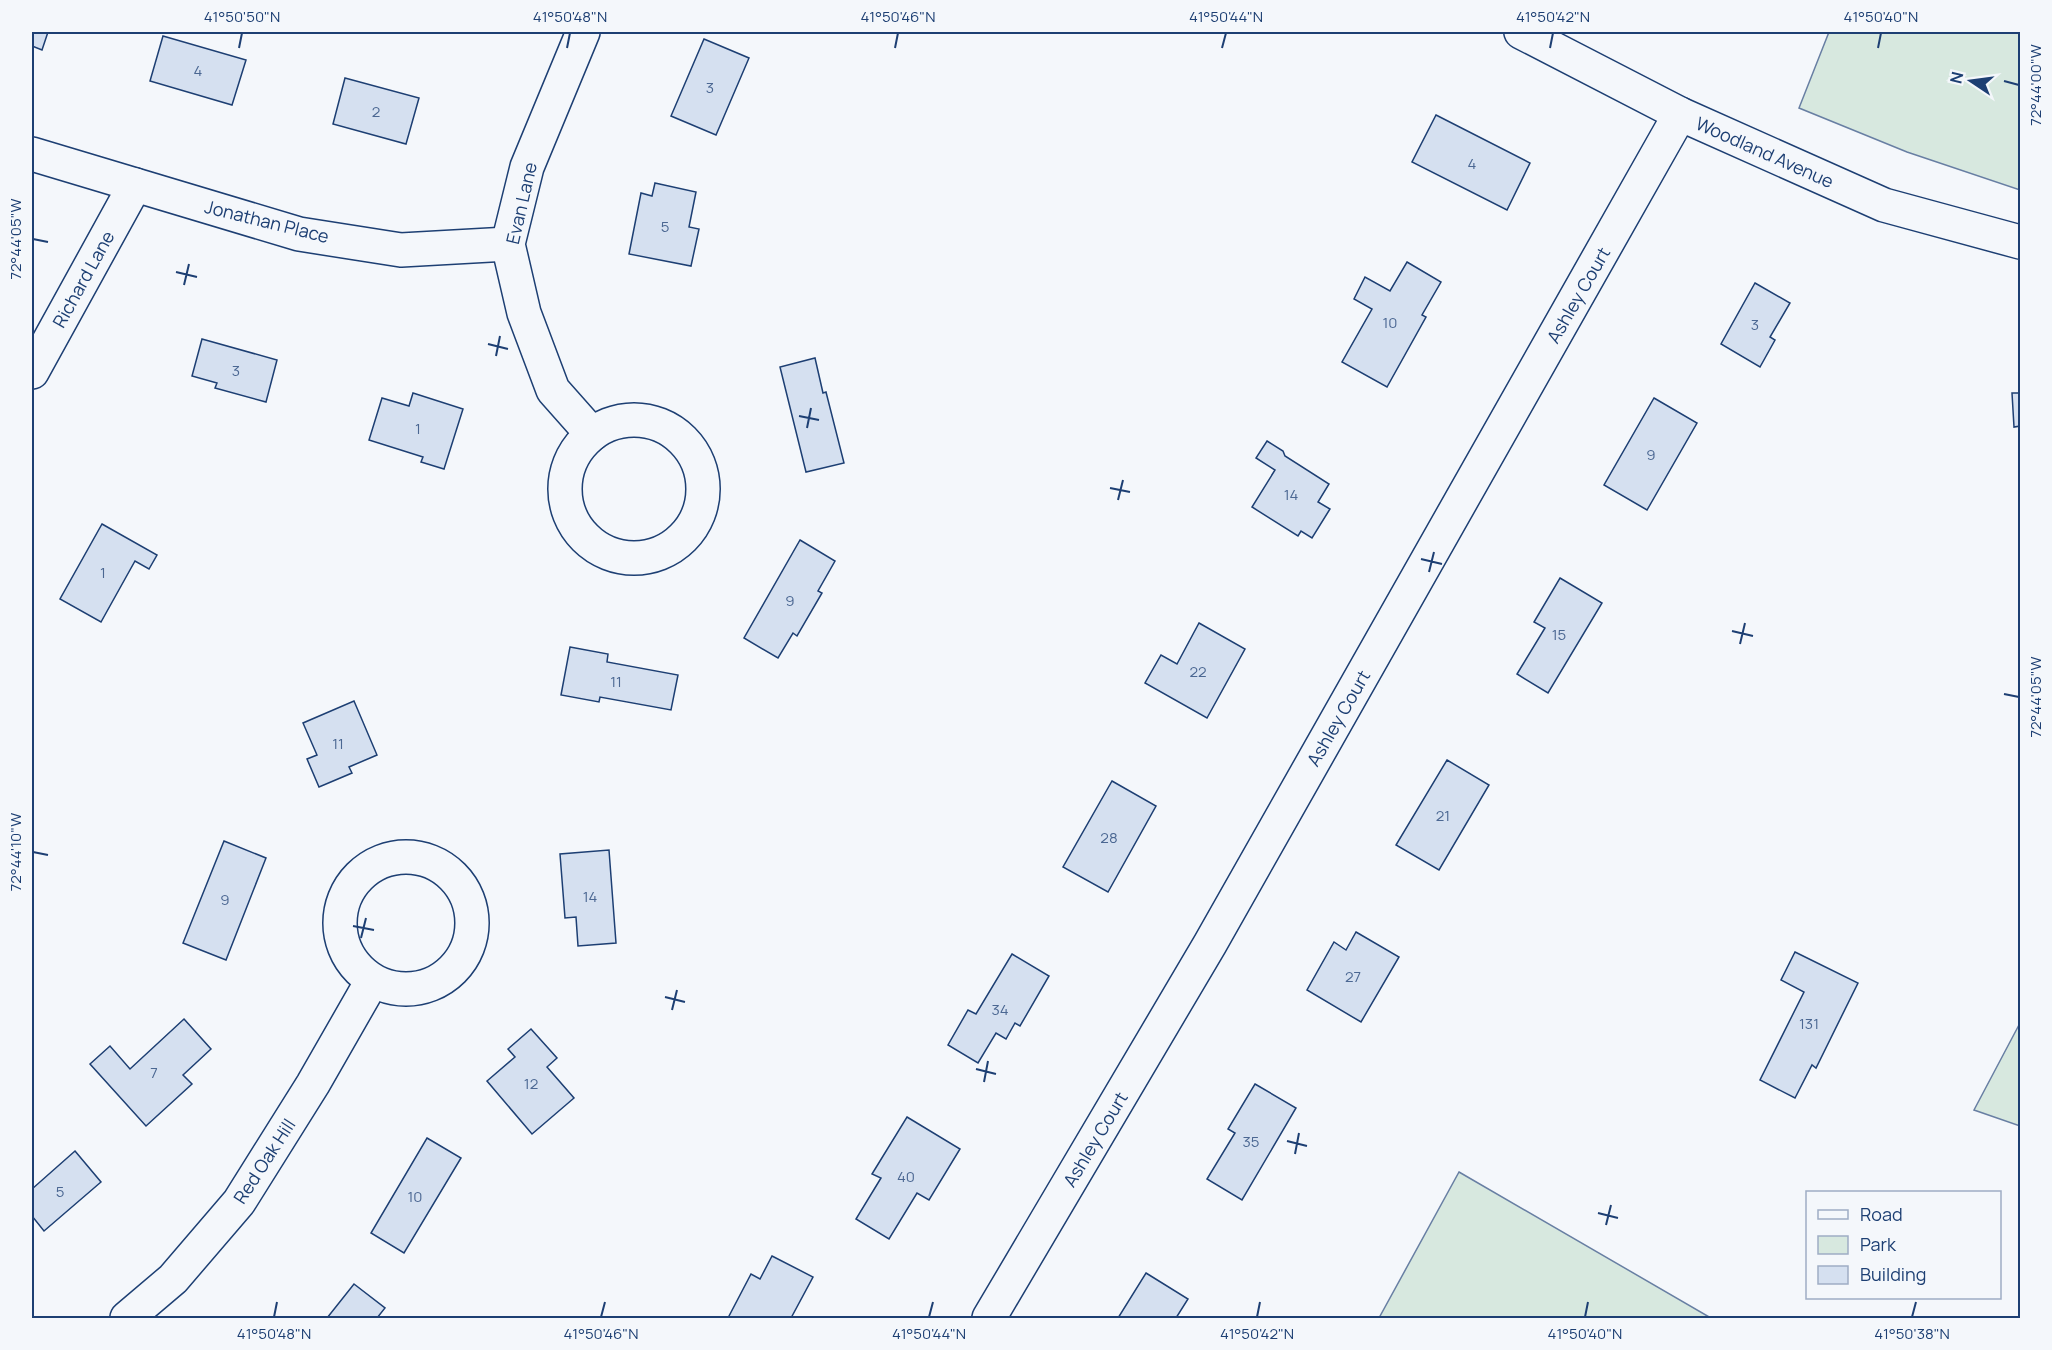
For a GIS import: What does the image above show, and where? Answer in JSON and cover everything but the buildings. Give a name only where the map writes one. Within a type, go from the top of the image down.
[{"type":"street","name":"Evan Lane","points":[[583,32],[527,167],[508,244],[524,313],[553,390],[592,434]]},
{"type":"street","name":"Woodland Avenue","points":[[1521,32],[1680,114],[1884,205],[2020,242]]},
{"type":"street","name":"Ashley Court","points":[[989,1318],[1216,933],[1680,114]]},
{"type":"street","name":"Jonathan Place","points":[[32,154],[299,234],[401,250],[508,244]]},
{"type":"street","name":"Richard Lane","points":[[32,372],[135,185]]},
{"type":"street","points":[[633,420],[655,423],[675,433],[690,449],[700,468],[703,490],[699,512],[688,531],[673,547],[652,556],[629,558],[606,552],[586,539],[573,520],[566,497],[567,474],[576,452],[592,434],[611,424],[633,420]]},
{"type":"street","points":[[399,857],[420,858],[444,868],[459,882],[470,906],[471,937],[464,957],[450,973],[433,984],[423,987],[397,989],[372,981],[350,960],[342,940],[339,920],[341,909],[354,881],[370,867],[384,860],[399,857]]},
{"type":"street","name":"Red Oak Hill","points":[[127,1318],[173,1279],[239,1202],[313,1084],[372,981]]},
{"type":"green space","points":[[1829,32],[2020,32],[2020,190],[1907,152],[1799,108]]},
{"type":"green space","points":[[2020,1023],[2020,1126],[1974,1110]]},
{"type":"green space","points":[[1459,1172],[1711,1318],[1379,1318]]}]
